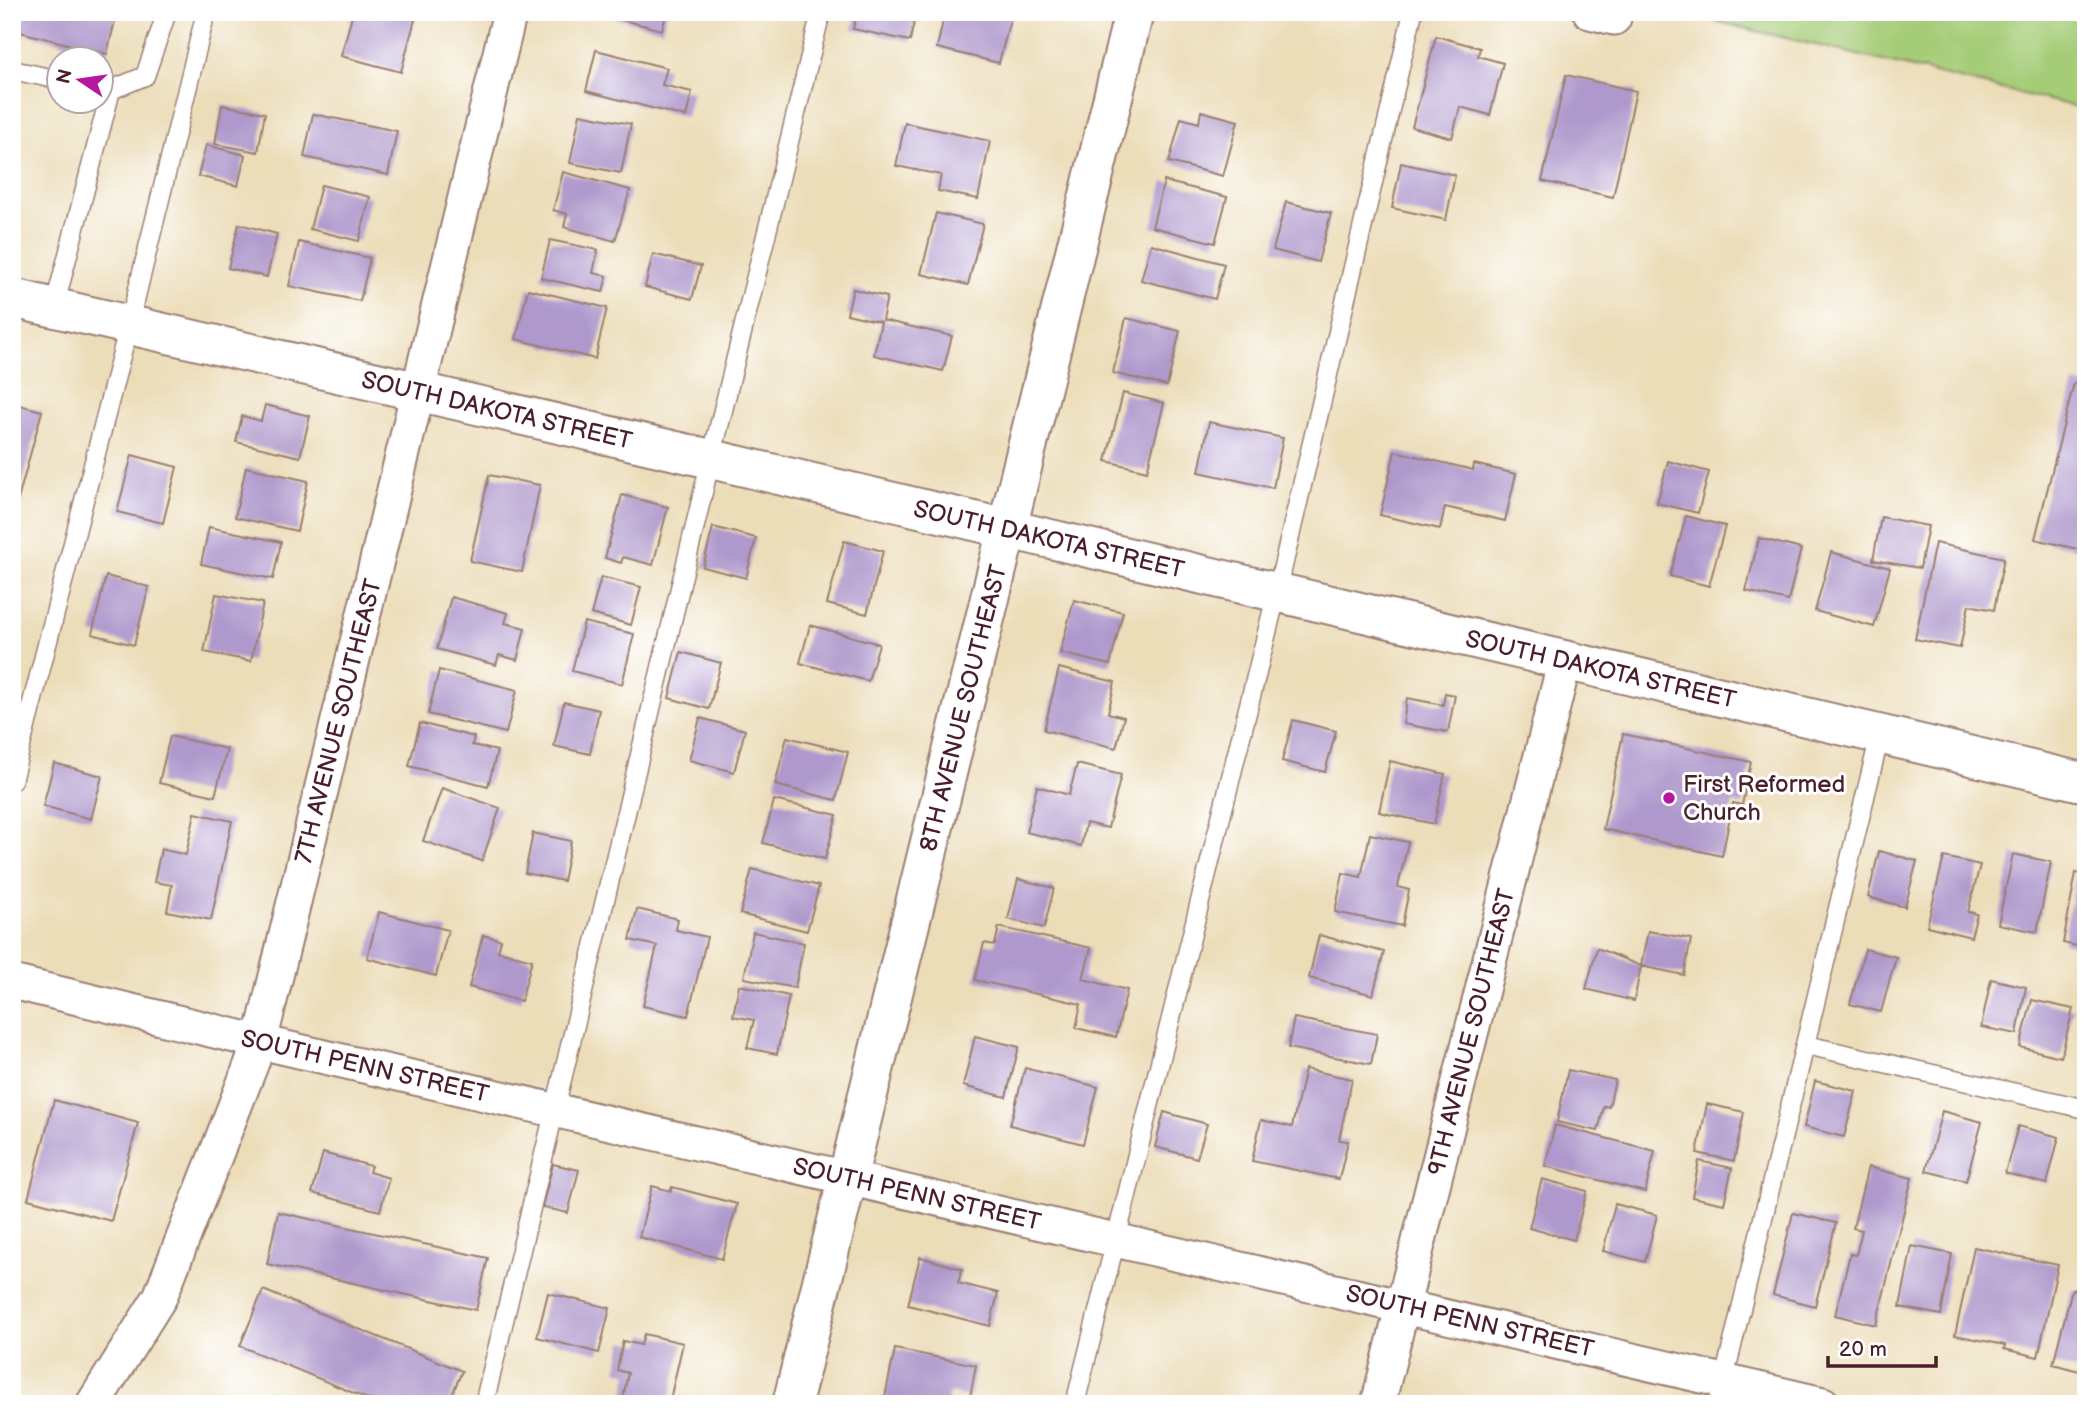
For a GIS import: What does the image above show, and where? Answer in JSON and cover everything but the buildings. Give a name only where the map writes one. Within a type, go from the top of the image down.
[{"type":"street","name":"7TH AVENUE SOUTHEAST","points":[[93,1404],[160,1297],[260,1042],[510,12]]},
{"type":"street","name":"8TH AVENUE SOUTHEAST","points":[[792,1404],[1134,12]]},
{"type":"street","name":"SOUTH DAKOTA STREET","points":[[12,298],[711,459],[2086,783]]},
{"type":"street","name":"9TH AVENUE SOUTHEAST","points":[[1378,1404],[1565,660]]},
{"type":"street","name":"SOUTH PENN STREET","points":[[12,982],[260,1042],[1403,1305],[1720,1392],[1823,1404]]},
{"type":"lane","points":[[116,86],[145,76],[167,12]]},
{"type":"lane","points":[[12,781],[206,12]]},
{"type":"lane","points":[[484,1404],[821,12]]},
{"type":"lane","points":[[1075,1404],[1276,592],[1413,12]]},
{"type":"lane","points":[[12,70],[46,77]]},
{"type":"lane","points":[[54,308],[100,116]]},
{"type":"lane","points":[[1720,1392],[1880,735]]},
{"type":"lane","points":[[1806,1045],[2086,1109]]},
{"type":"green space","points":[[1676,12],[2086,12],[2086,109]]},
{"type":"place","name":"First Reformed Church","points":[[1669,798]]}]
